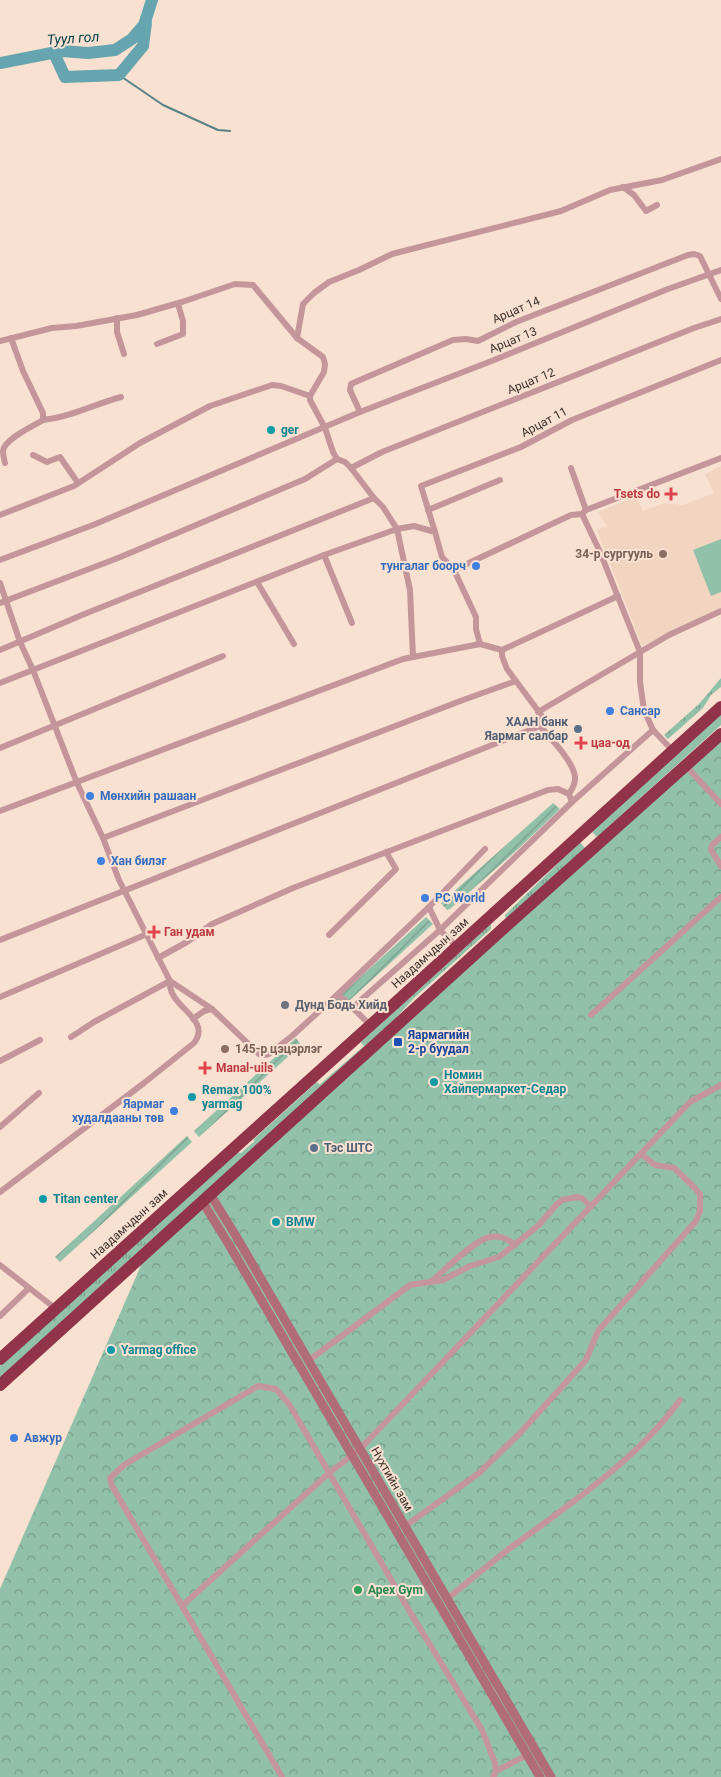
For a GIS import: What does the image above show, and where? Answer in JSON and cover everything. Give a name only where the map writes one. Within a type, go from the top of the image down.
[{"type":"highway","name":"Наадамчдын зам","points":[[0,1359],[721,707]]},
{"type":"highway","points":[[0,1385],[506,926],[721,734]]},
{"type":"highway","points":[[494,914],[506,926]]},
{"type":"highway","points":[[355,1038],[358,1047],[368,1052]]},
{"type":"highway","points":[[313,1076],[324,1080],[327,1089]]},
{"type":"highway","points":[[242,1141],[254,1154]]},
{"type":"main road","name":"Нүхтийн зам","points":[[206,1198],[236,1236],[551,1777]]},
{"type":"main road","name":"Нүхтийн зам","points":[[206,1198],[228,1243],[540,1777]]},
{"type":"street","points":[[297,338],[303,304],[314,293],[329,282],[392,254],[562,210],[599,194],[623,187],[662,180],[721,159]]},
{"type":"street","points":[[623,187],[634,195],[646,212],[656,206]]},
{"type":"street","name":"Арцат 14","points":[[360,412],[350,390],[351,384],[434,347],[453,340],[466,339],[478,341],[516,322],[688,255],[700,256],[709,275]]},
{"type":"street","name":"Арцат 13","points":[[0,560],[93,525],[360,412],[668,289],[721,270]]},
{"type":"street","points":[[709,275],[721,299]]},
{"type":"street","points":[[0,341],[52,328],[137,315],[178,304],[236,284],[253,285],[297,338],[323,357],[325,364],[324,372],[310,396],[310,400],[326,428],[337,459],[345,462],[351,468],[383,507],[397,529],[410,590],[413,657]]},
{"type":"street","points":[[157,344],[183,334],[183,321],[178,304]]},
{"type":"street","points":[[117,318],[118,332],[124,354]]},
{"type":"street","name":"Арцат 12","points":[[351,468],[382,452],[721,318]]},
{"type":"street","points":[[11,338],[43,413],[43,420]]},
{"type":"street","name":"Арцат 11","points":[[480,644],[476,628],[476,617],[454,570],[442,557],[422,486],[521,447],[572,420],[721,360]]},
{"type":"street","points":[[0,515],[78,483],[140,443],[210,406],[272,385],[281,386],[310,396]]},
{"type":"street","points":[[5,463],[3,451],[19,432],[43,420],[68,416],[102,402],[121,397]]},
{"type":"street","points":[[33,455],[47,462],[60,457],[78,483]]},
{"type":"street","points":[[454,570],[571,515],[584,512],[721,458]]},
{"type":"street","points":[[3,602],[118,558],[305,479],[337,459]]},
{"type":"street","points":[[571,468],[584,512],[640,652],[640,682],[644,710],[653,730],[673,751]]},
{"type":"street","points":[[428,510],[500,480]]},
{"type":"street","points":[[0,650],[374,498]]},
{"type":"street","points":[[0,683],[324,555],[397,529],[414,526],[435,532]]},
{"type":"street","points":[[324,555],[352,623]]},
{"type":"street","points":[[257,582],[294,644]]},
{"type":"street","points":[[0,583],[3,602],[56,726],[77,783],[103,838],[124,891],[170,981],[212,1009],[259,1054],[269,1054],[292,1036],[429,907],[485,849]]},
{"type":"street","points":[[0,811],[403,659],[480,644],[502,650],[618,596]]},
{"type":"street","points":[[538,712],[669,635],[721,610]]},
{"type":"street","points":[[0,940],[540,726],[542,716],[504,662],[502,650]]},
{"type":"street","points":[[0,748],[223,656]]},
{"type":"street","points":[[103,838],[516,681]]},
{"type":"street","points":[[540,726],[571,765],[575,777],[569,794]]},
{"type":"street","points":[[352,1008],[440,930],[572,802],[653,730]]},
{"type":"street","points":[[685,765],[721,804]]},
{"type":"street","points":[[158,958],[187,942],[212,924],[293,888],[548,790],[558,789],[569,794],[572,802]]},
{"type":"street","points":[[721,837],[712,845],[711,850],[721,866]]},
{"type":"street","points":[[329,935],[396,869],[386,852]]},
{"type":"street","points":[[591,1015],[721,897]]},
{"type":"street","points":[[429,907],[440,930],[457,947]]},
{"type":"street","points":[[0,997],[147,934]]},
{"type":"street","points":[[0,1192],[144,1083],[199,1037],[198,1024],[174,998],[169,988],[170,981]]},
{"type":"street","points":[[71,1037],[94,1022],[170,981]]},
{"type":"street","points":[[337,995],[370,1024]]},
{"type":"street","points":[[194,1019],[204,1011],[212,1009]]},
{"type":"street","points":[[0,1061],[40,1040]]},
{"type":"street","points":[[183,1605],[329,1472],[360,1449],[690,1102],[721,1085]]},
{"type":"street","points":[[0,1127],[39,1093]]},
{"type":"street","points":[[404,1527],[479,1473],[526,1426],[586,1360],[598,1331],[696,1221],[700,1211],[700,1194],[692,1184],[674,1168],[655,1165],[641,1154]]},
{"type":"street","points":[[308,1361],[410,1285],[418,1282],[430,1283],[443,1280],[470,1266],[499,1257],[539,1225],[562,1200],[582,1198],[591,1207]]},
{"type":"street","points":[[430,1283],[472,1247],[489,1237],[508,1239],[516,1245]]},
{"type":"street","points":[[0,1265],[56,1309]]},
{"type":"street","points":[[0,1316],[29,1288]]},
{"type":"street","points":[[282,1777],[112,1486],[110,1478],[124,1465],[258,1386],[276,1389],[289,1404],[482,1730],[495,1764],[495,1774]]},
{"type":"street","points":[[447,1599],[510,1548],[565,1509],[648,1439],[664,1422],[680,1400]]},
{"type":"street","points":[[495,1774],[527,1755]]},
{"type":"shaded area","name":"34-р сургууль","points":[[721,466],[721,608],[642,646],[597,530],[607,526],[598,512],[636,496],[643,511],[664,503],[683,505],[714,493],[705,474]]},
{"type":"green space","points":[[721,539],[721,592],[711,596],[693,550]]},
{"type":"green space","points":[[721,678],[721,687],[711,695],[703,708],[668,739],[664,735],[699,704]]},
{"type":"green space","points":[[721,714],[721,725],[597,837],[592,832]]},
{"type":"green space","points":[[721,736],[721,1777],[0,1777],[0,1589],[159,1224]]},
{"type":"green space","points":[[553,803],[560,809],[517,850],[447,910],[441,903]]},
{"type":"green space","points":[[580,842],[585,848],[506,919],[505,915]]},
{"type":"green space","points":[[426,917],[433,924],[339,1010],[331,1004]]},
{"type":"green space","points":[[491,924],[491,929],[414,998],[384,1031],[365,1046],[363,1045],[361,1042]]},
{"type":"green space","points":[[296,1038],[301,1045],[199,1137],[194,1131]]},
{"type":"green space","points":[[317,1082],[321,1086],[254,1143],[254,1139]]},
{"type":"green space","points":[[187,1136],[192,1142],[60,1262],[55,1257]]},
{"type":"green space","points":[[237,1152],[243,1155],[0,1379],[0,1366]]},
{"type":"waterway","name":"Туул гол","points":[[0,63],[62,51],[88,53],[115,50],[132,39],[144,25],[152,0]]},
{"type":"waterway","points":[[54,53],[65,77],[119,75],[143,46],[146,23]]},
{"type":"waterway","points":[[119,75],[163,105],[218,130],[230,131]]},
{"type":"place","name":"ger","points":[[271,430]]},
{"type":"place","name":"Tsets do","points":[[671,494]]},
{"type":"place","name":"34-р сургууль","points":[[663,554]]},
{"type":"place","name":"тунгалаг боорч","points":[[476,566]]},
{"type":"place","name":"Сансар","points":[[610,711]]},
{"type":"place","name":"ХААН банк Яармаг салбар","points":[[578,729]]},
{"type":"place","name":"цаа-од","points":[[581,743]]},
{"type":"place","name":"Мөнхийн рашаан","points":[[90,796]]},
{"type":"place","name":"Хан билэг","points":[[101,861]]},
{"type":"place","name":"PC World","points":[[425,898]]},
{"type":"place","name":"Ган удам","points":[[154,932]]},
{"type":"place","name":"Дунд Бодь Хийд","points":[[285,1005]]},
{"type":"place","name":"Яармагийн 2-р буудал","points":[[398,1042]]},
{"type":"place","name":"145-р цэцэрлэг","points":[[225,1049]]},
{"type":"place","name":"Manal-uils","points":[[205,1068]]},
{"type":"place","name":"Номин Хайпермаркет-Седар","points":[[434,1082]]},
{"type":"place","name":"Remax 100% yarmag","points":[[192,1097]]},
{"type":"place","name":"Яармаг худалдааны төв","points":[[174,1111]]},
{"type":"place","name":"Тэс ШТС","points":[[314,1148]]},
{"type":"place","name":"Titan center","points":[[43,1199]]},
{"type":"place","name":"BMW","points":[[276,1222]]},
{"type":"place","name":"Yarmag office","points":[[111,1350]]},
{"type":"place","name":"Авжур","points":[[14,1438]]},
{"type":"place","name":"Apex Gym","points":[[358,1590]]}]
